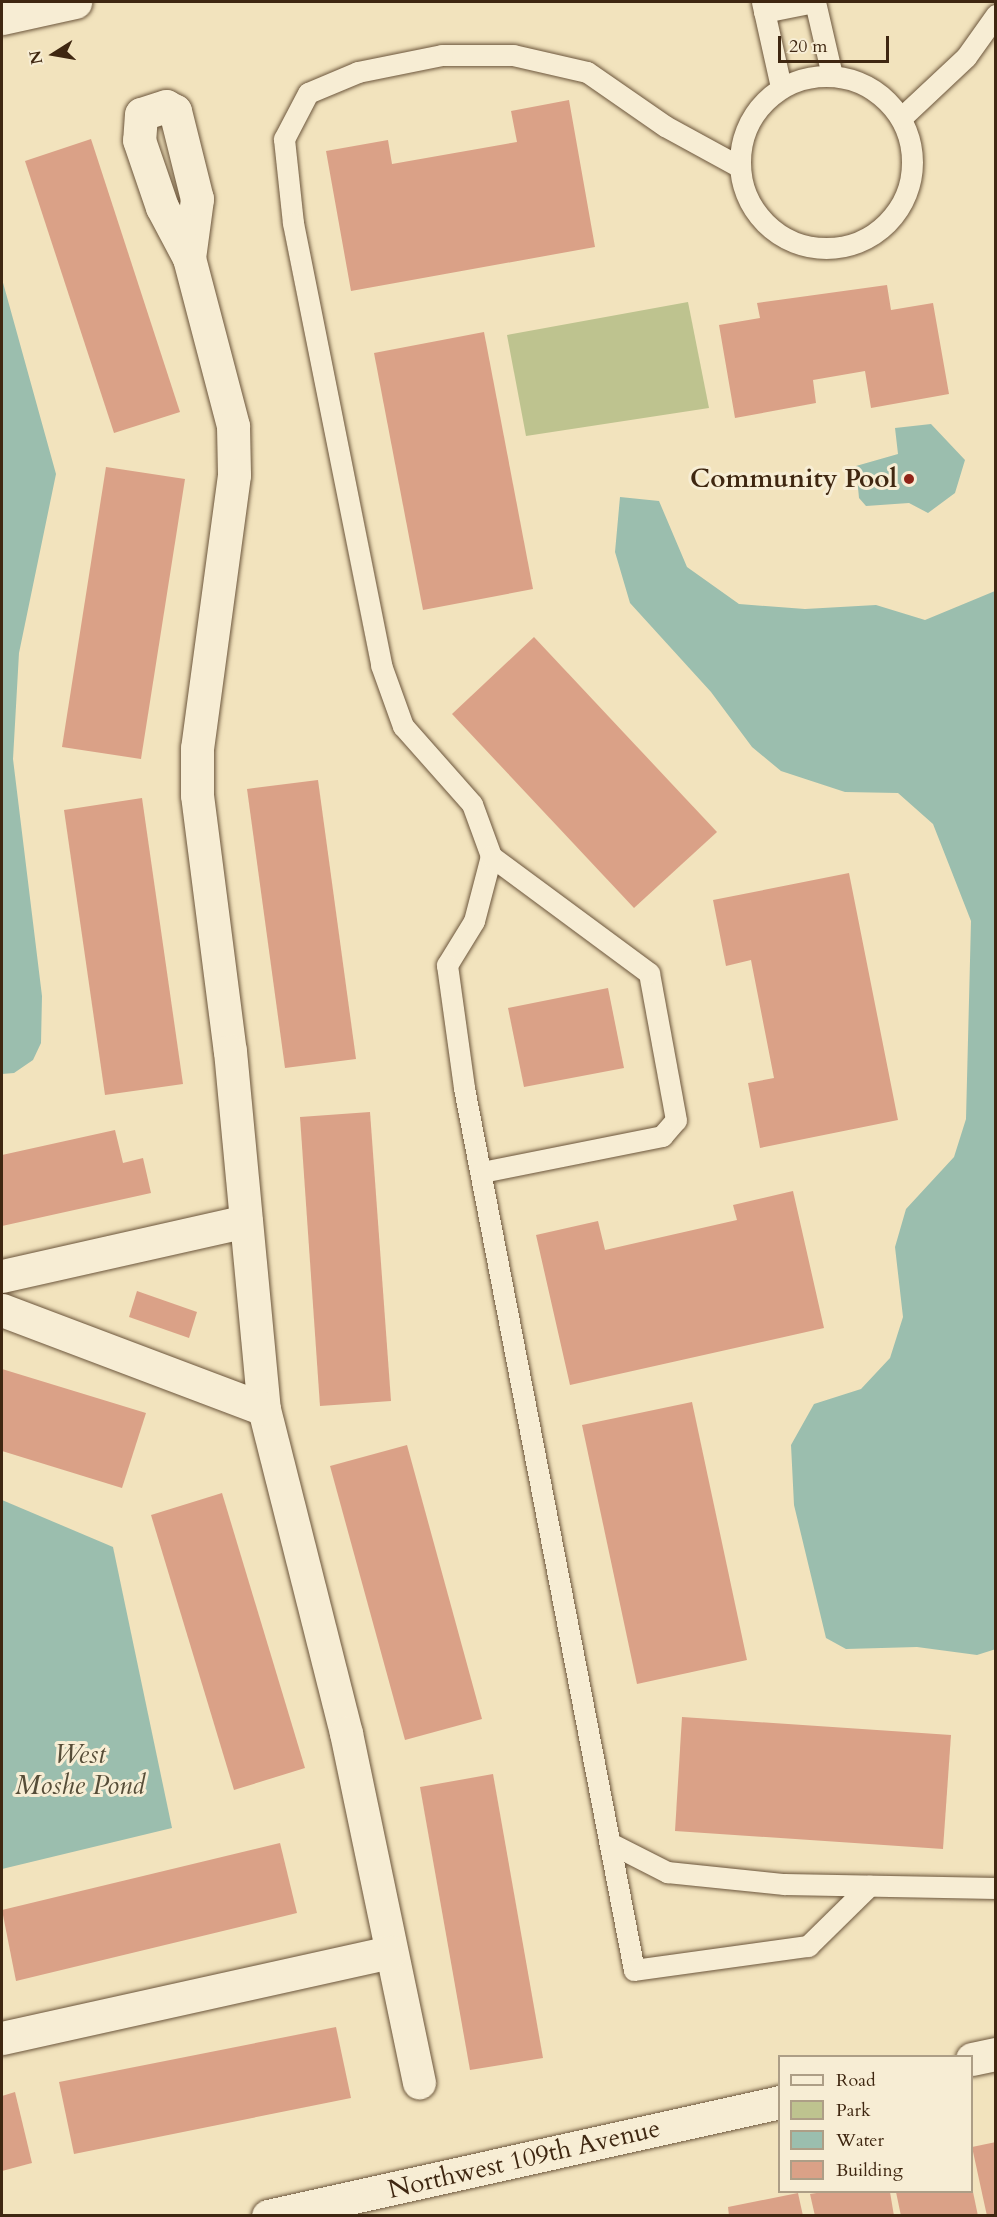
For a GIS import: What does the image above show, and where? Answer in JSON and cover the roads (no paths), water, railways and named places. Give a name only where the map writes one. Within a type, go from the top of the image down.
[{"type":"street","points":[[2,18],[75,2]]},
{"type":"street","points":[[189,258],[226,390],[235,451],[197,748],[196,795],[246,1221],[264,1409],[346,1733],[419,2082]]},
{"type":"street","points":[[2,1276],[246,1221]]},
{"type":"street","points":[[2,1310],[264,1409]]},
{"type":"street","points":[[2,2038],[391,1952]]},
{"type":"street","points":[[973,2059],[996,2054]]},
{"type":"street","name":"Northwest 109th Avenue","points":[[267,2216],[778,2102]]},
{"type":"lane","points":[[781,87],[763,7],[815,2],[832,75]]},
{"type":"lane","points":[[901,118],[966,57],[996,15]]},
{"type":"lane","points":[[740,167],[665,126],[587,72],[513,55],[442,55],[358,72],[308,93],[284,139],[293,223],[381,665],[403,726],[472,804],[490,856],[474,921],[447,965],[482,1172],[612,1844],[634,1970],[808,1946],[869,1886]]},
{"type":"lane","points":[[832,75],[859,81],[883,96],[901,118],[912,147],[911,178],[900,208],[880,231],[852,246],[820,249],[790,242],[765,224],[747,197],[740,167],[749,122],[781,87],[832,75]]},
{"type":"lane","points":[[482,1172],[662,1136],[676,1120],[649,973],[490,856]]},
{"type":"lane","points":[[612,1844],[667,1872],[869,1886],[996,1888]]},
{"type":"water","points":[[2,279],[56,474],[19,653],[13,759],[42,996],[41,1043],[33,1060],[14,1073],[2,1074]]},
{"type":"water","name":"Community Pool","points":[[931,424],[965,460],[955,493],[928,513],[909,503],[866,506],[859,498],[856,466],[898,454],[895,428]]},
{"type":"water","points":[[620,497],[659,501],[687,567],[739,604],[805,609],[876,605],[925,620],[995,591],[996,1649],[977,1655],[917,1647],[846,1649],[826,1638],[794,1505],[791,1445],[814,1404],[861,1389],[890,1358],[903,1317],[895,1247],[906,1209],[954,1157],[966,1119],[971,921],[933,824],[898,793],[845,792],[781,771],[752,747],[711,692],[630,603],[615,552]]},
{"type":"water","name":"West Moshe Pond","points":[[2,1500],[113,1547],[172,1828],[2,1869]]},
{"type":"place","name":"Community Pool","points":[[909,479]]}]
